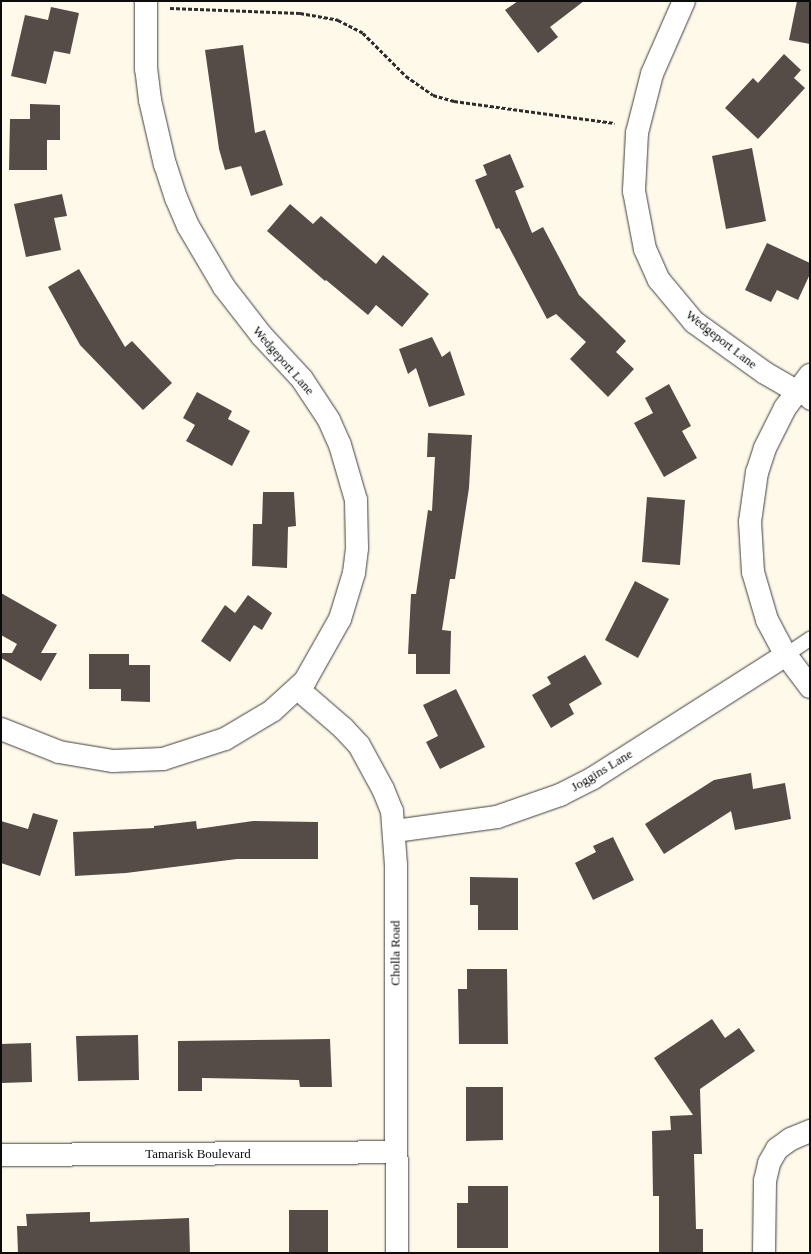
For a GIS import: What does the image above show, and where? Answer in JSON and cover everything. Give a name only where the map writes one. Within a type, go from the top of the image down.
[{"type":"street","name":"Wedgeport Lane","points":[[1,729],[60,752],[113,761],[151,760],[186,753],[225,739],[263,717],[298,689],[314,667],[340,619],[354,573],[357,524],[350,474],[338,439],[314,395],[237,305],[188,226],[165,165],[150,100],[146,69],[146,1]]},
{"type":"street","name":"Wedgeport Lane","points":[[684,1],[652,74],[637,133],[634,191],[646,249],[659,280],[694,322],[765,373],[803,397]]},
{"type":"street","points":[[810,374],[803,397],[775,425],[765,448],[755,485],[750,522],[751,553],[759,597],[767,620],[786,655],[810,687]]},
{"type":"street","name":"Joggins Lane","points":[[395,832],[497,817],[560,795],[593,778],[786,655]]},
{"type":"street","name":"Cholla Road","points":[[298,689],[343,728],[359,745],[384,789],[392,811],[395,832],[397,1253]]},
{"type":"street","points":[[764,1253],[765,1181],[769,1163],[777,1149],[791,1139],[810,1131]]},
{"type":"street","name":"Tamarisk Boulevard","points":[[1,1155],[396,1152]]},
{"type":"lane","points":[[786,655],[810,639]]},
{"type":"path","points":[[170,8],[300,13],[330,18],[354,27],[375,43],[406,76],[424,91],[438,97],[616,123]]},
{"type":"building","points":[[518,1],[584,1],[550,27],[558,37],[538,53],[505,10]]},
{"type":"building","points":[[797,1],[810,1],[810,44],[789,40]]},
{"type":"building","points":[[51,7],[79,13],[70,54],[54,51],[46,84],[11,76],[25,15],[48,20]]},
{"type":"building","points":[[243,45],[255,133],[265,130],[283,185],[251,196],[241,166],[225,170],[219,149],[205,50]]},
{"type":"building","points":[[784,54],[801,70],[794,78],[805,88],[758,139],[725,108],[753,78],[758,83]]},
{"type":"building","points":[[30,104],[60,105],[60,140],[47,140],[47,170],[9,170],[10,119],[30,119]]},
{"type":"building","points":[[752,148],[766,221],[726,229],[712,156]]},
{"type":"building","points":[[510,154],[524,187],[515,191],[532,233],[543,227],[579,295],[626,341],[616,352],[634,369],[608,397],[570,359],[586,342],[556,314],[547,319],[499,228],[496,229],[475,180],[487,175],[483,165]]},
{"type":"building","points":[[62,194],[67,216],[54,218],[61,250],[26,257],[14,204]]},
{"type":"building","points":[[290,204],[313,224],[321,216],[376,264],[383,255],[429,294],[402,327],[376,305],[368,315],[326,280],[325,281],[267,231]]},
{"type":"building","points":[[767,243],[810,263],[810,274],[798,300],[777,290],[771,302],[745,290]]},
{"type":"building","points":[[79,269],[125,347],[132,341],[172,383],[143,410],[80,345],[48,287]]},
{"type":"building","points":[[432,337],[442,357],[450,351],[465,395],[429,407],[416,368],[408,374],[399,349]]},
{"type":"building","points":[[669,384],[691,426],[682,431],[697,458],[664,477],[634,423],[653,413],[645,398]]},
{"type":"building","points":[[197,392],[232,411],[228,419],[250,431],[232,466],[186,441],[195,425],[183,418]]},
{"type":"building","points":[[428,433],[472,435],[469,488],[455,579],[450,579],[442,630],[451,631],[450,674],[416,674],[416,654],[408,654],[411,594],[416,594],[428,510],[432,511],[435,457],[427,457]]},
{"type":"building","points":[[263,492],[294,492],[296,526],[288,527],[287,568],[252,566],[253,524],[262,524]]},
{"type":"building","points":[[647,497],[685,500],[680,565],[642,562]]},
{"type":"building","points":[[635,581],[669,599],[638,658],[605,640]]},
{"type":"building","points":[[1,593],[57,625],[41,653],[57,653],[41,681],[1,658],[1,653],[12,653],[17,644],[1,635]]},
{"type":"building","points":[[248,595],[272,613],[262,630],[254,625],[230,662],[201,641],[225,605],[235,613]]},
{"type":"building","points":[[89,654],[129,654],[129,665],[150,665],[150,702],[121,701],[121,689],[89,689]]},
{"type":"building","points":[[585,655],[602,684],[569,704],[574,714],[551,728],[532,695],[551,684],[547,677]]},
{"type":"building","points":[[456,689],[485,747],[440,769],[426,742],[438,736],[423,705]]},
{"type":"building","points":[[751,773],[753,789],[785,783],[791,819],[735,830],[731,811],[664,854],[645,824],[714,780]]},
{"type":"building","points":[[33,813],[58,820],[40,876],[1,863],[1,821],[28,829]]},
{"type":"building","points":[[196,821],[197,829],[253,821],[318,822],[318,859],[237,859],[126,873],[75,876],[73,832],[154,828],[154,826]]},
{"type":"building","points":[[613,837],[634,880],[593,900],[575,863],[596,852],[593,846]]},
{"type":"building","points":[[470,877],[518,878],[518,930],[478,930],[478,905],[470,905]]},
{"type":"building","points":[[467,969],[507,969],[508,1044],[459,1044],[458,989],[467,989]]},
{"type":"building","points":[[712,1019],[725,1038],[739,1028],[755,1051],[700,1089],[702,1154],[694,1154],[696,1229],[703,1229],[703,1253],[659,1253],[659,1196],[653,1196],[652,1131],[671,1130],[670,1116],[693,1115],[654,1058]]},
{"type":"building","points":[[138,1035],[139,1080],[78,1081],[76,1036]]},
{"type":"building","points":[[330,1039],[332,1087],[300,1087],[299,1080],[202,1078],[202,1091],[178,1091],[178,1041]]},
{"type":"building","points":[[31,1043],[32,1082],[1,1083],[1,1044]]},
{"type":"building","points":[[466,1087],[503,1087],[503,1140],[466,1141]]},
{"type":"building","points":[[468,1186],[508,1186],[508,1248],[457,1248],[457,1203],[468,1203]]},
{"type":"building","points":[[289,1210],[328,1210],[328,1253],[289,1253]]},
{"type":"building","points":[[90,1212],[90,1222],[189,1218],[190,1253],[18,1253],[17,1226],[27,1226],[26,1214]]}]
